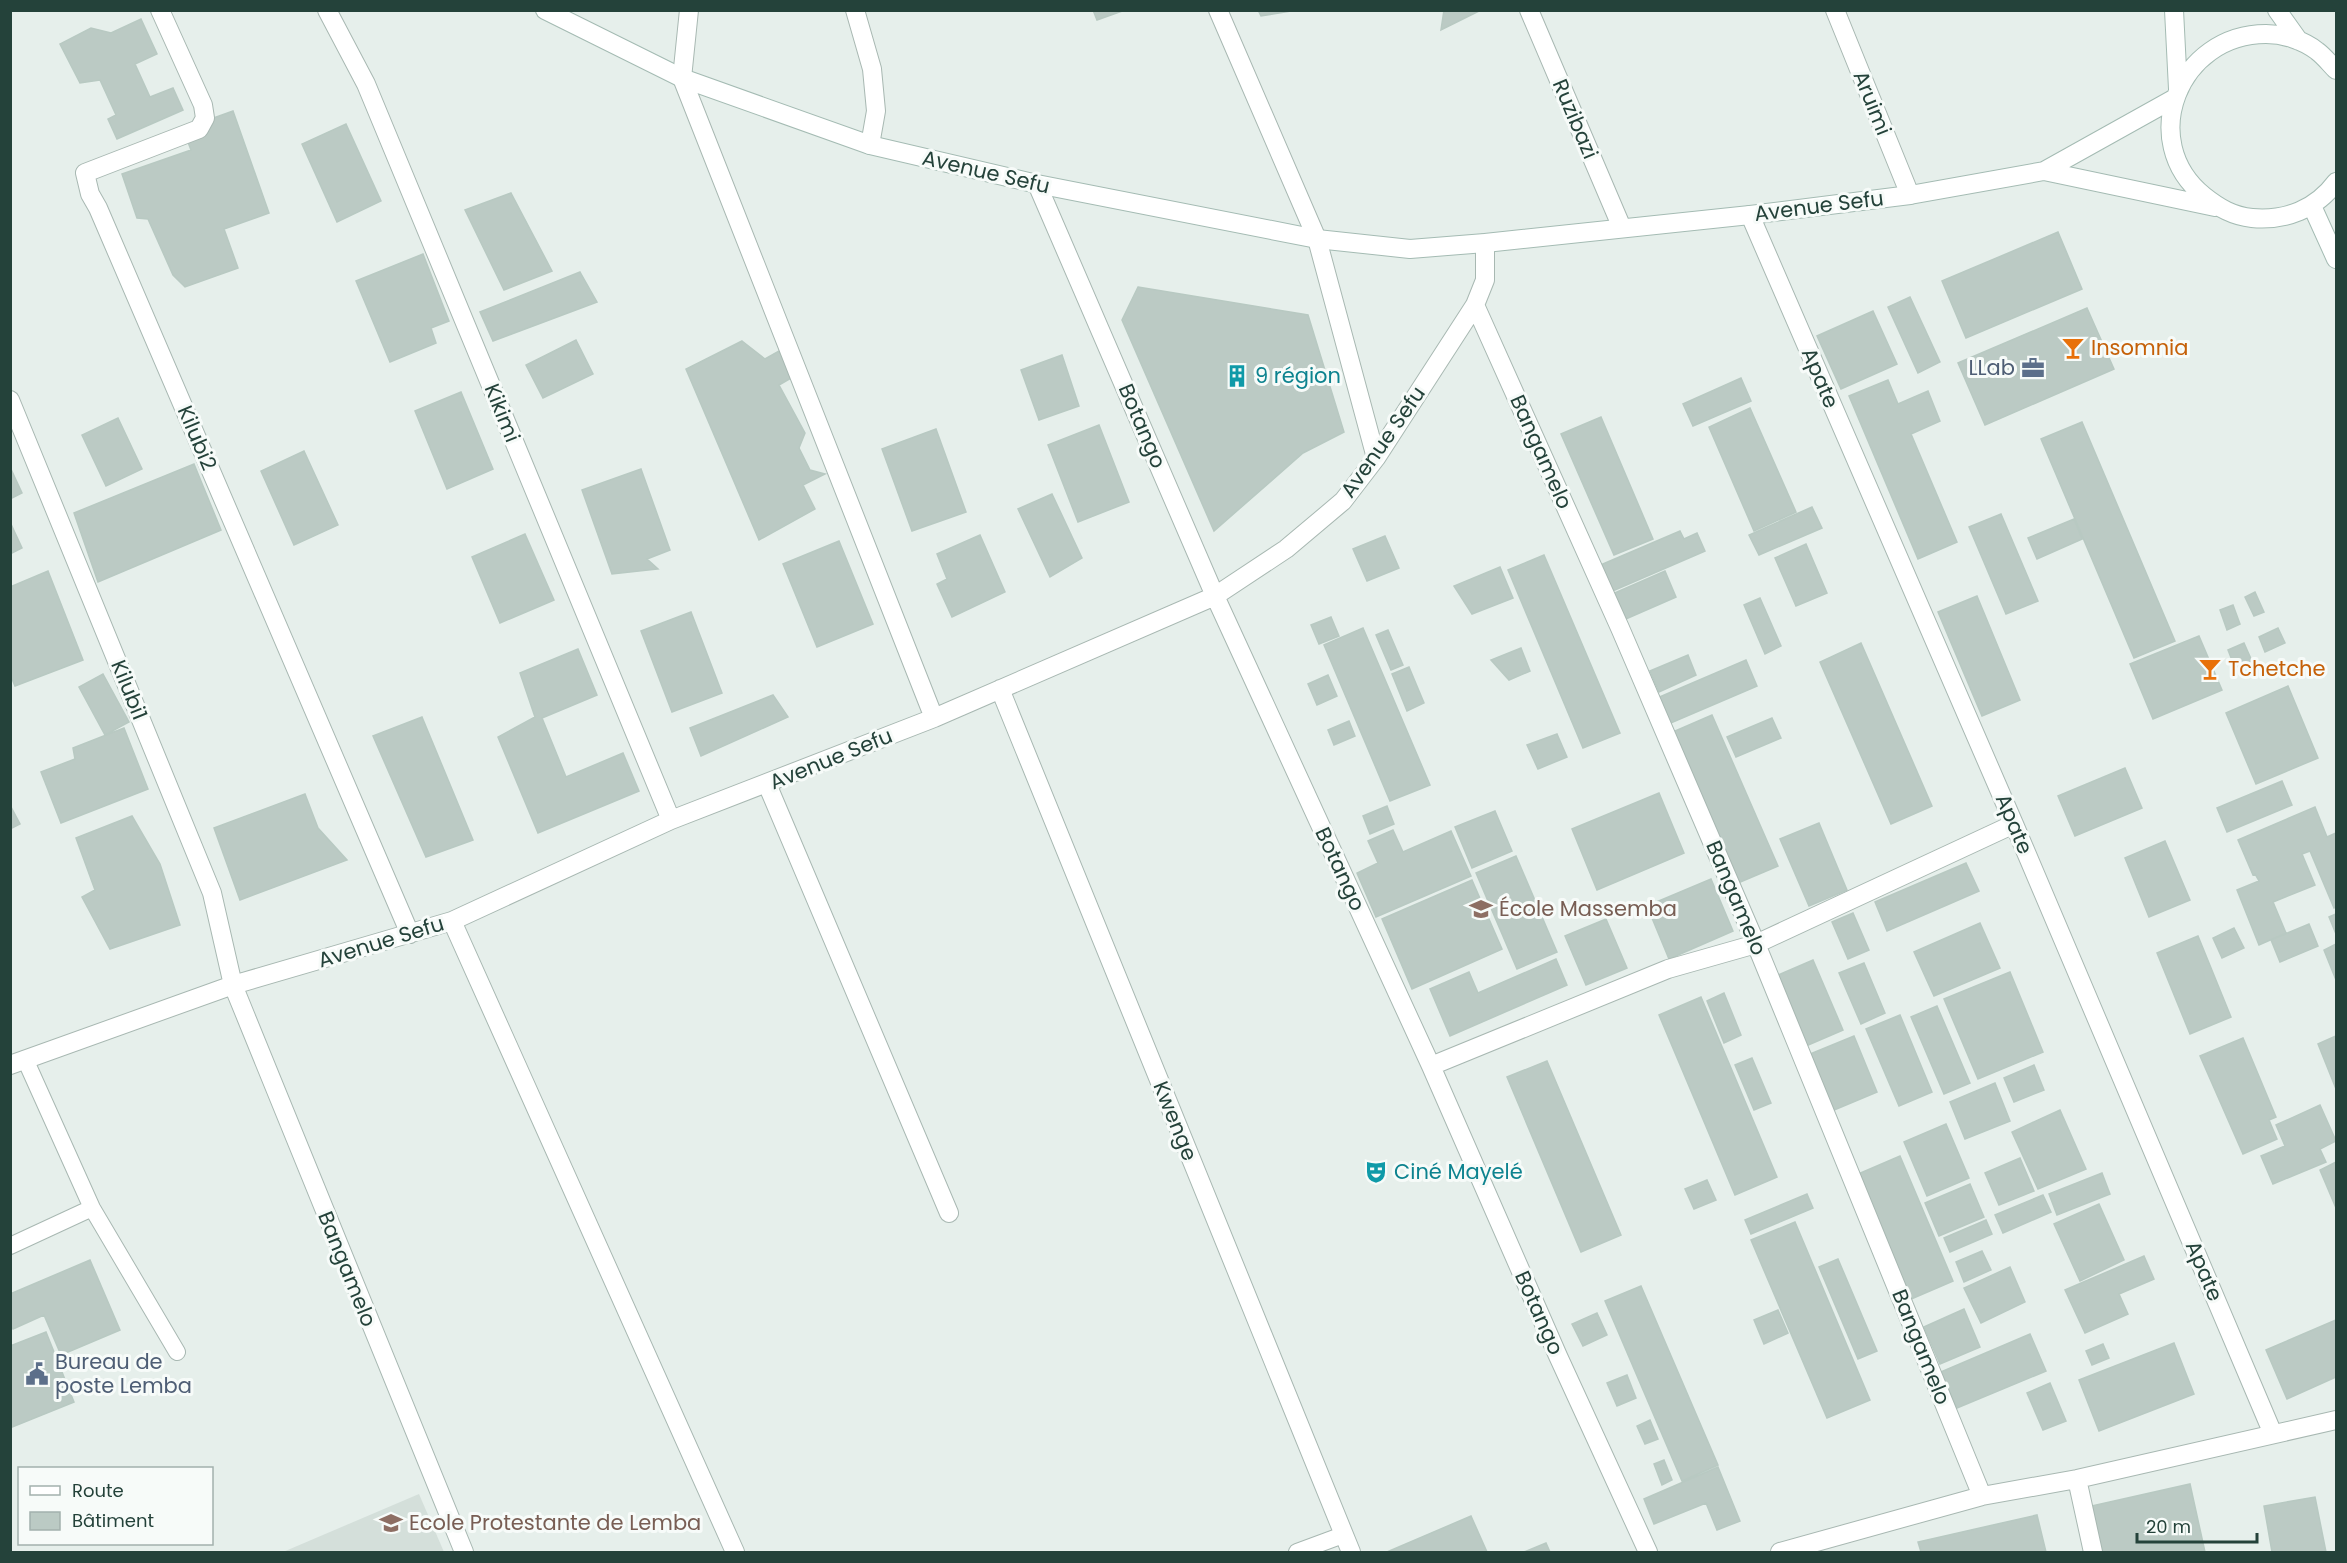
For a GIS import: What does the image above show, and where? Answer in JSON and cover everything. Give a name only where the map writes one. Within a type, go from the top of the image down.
[{"type":"street","name":"Kilubi2","points":[[160,10],[203,105],[205,117],[199,129],[85,173],[90,194],[410,934]]},
{"type":"street","name":"Kikimi","points":[[327,10],[366,84],[671,820]]},
{"type":"street","name":"Avenue Sefu","points":[[545,10],[682,78],[870,145],[1038,184],[1317,239],[1410,249],[1749,215],[1910,195],[2044,171],[2176,93]]},
{"type":"street","points":[[689,10],[682,78],[934,718]]},
{"type":"street","points":[[855,10],[872,69],[876,111],[870,145]]},
{"type":"street","points":[[1218,10],[1317,239],[1376,458]]},
{"type":"street","name":"Ruzibazi","points":[[1529,10],[1622,228]]},
{"type":"street","name":"Aruimi","points":[[1835,10],[1910,195]]},
{"type":"street","points":[[2174,10],[2176,93],[2170,129],[2177,161],[2194,188],[2220,208],[2242,217],[2266,219],[2290,216],[2312,206],[2328,194],[2337,182]]},
{"type":"street","points":[[2277,10],[2299,41]]},
{"type":"street","points":[[2176,93],[2190,68],[2207,51],[2228,39],[2252,34],[2276,34],[2299,41],[2316,50],[2337,70]]},
{"type":"street","points":[[2316,50],[2337,54]]},
{"type":"street","name":"Avenue Sefu","points":[[2044,171],[2220,208]]},
{"type":"street","name":"Botango","points":[[1038,184],[1215,596],[1431,1066],[1553,1345],[1648,1552]]},
{"type":"street","points":[[2312,206],[2337,259]]},
{"type":"street","name":"Apate","points":[[1749,215],[2014,824],[2273,1434]]},
{"type":"street","name":"Avenue Sefu","points":[[18,1062],[232,985],[452,921],[671,820],[934,718],[1215,596],[1294,542],[1342,501],[1376,458],[1475,305],[1485,280],[1485,243]]},
{"type":"street","name":"Bangamelo","points":[[1475,305],[1620,628],[1756,944],[1982,1496]]},
{"type":"street","name":"Kilubi1","points":[[10,400],[212,893],[232,985]]},
{"type":"street","name":"Kwenge","points":[[1000,689],[1351,1552]]},
{"type":"street","points":[[767,784],[949,1213]]},
{"type":"street","points":[[1431,1066],[1668,969],[1756,944],[2014,824]]},
{"type":"street","points":[[452,921],[735,1552]]},
{"type":"street","name":"Bangamelo","points":[[232,985],[464,1552]]},
{"type":"street","points":[[1780,1552],[1982,1496],[2077,1479],[2337,1420]]},
{"type":"street","points":[[2077,1479],[2092,1552]]},
{"type":"lane","points":[[18,1062],[92,1208],[177,1352]]},
{"type":"lane","points":[[10,1246],[92,1208]]},
{"type":"lane","points":[[1297,1552],[1344,1535]]},
{"type":"shaded area","name":"Ecole Protestante de Lemba","points":[[419,1494],[444,1552],[283,1552]]},
{"type":"building","points":[[1093,10],[1125,10],[1097,20]]},
{"type":"building","points":[[1258,10],[1297,10],[1261,16]]},
{"type":"building","points":[[1444,10],[1481,10],[1441,30]]},
{"type":"building","points":[[141,19],[157,54],[135,64],[150,97],[173,88],[183,110],[117,139],[108,119],[116,115],[100,80],[80,83],[60,44],[91,28],[111,33]]},
{"type":"building","points":[[233,111],[269,213],[224,229],[238,268],[185,287],[173,275],[148,219],[137,218],[122,174],[191,150],[183,129]]},
{"type":"building","points":[[346,124],[381,201],[337,222],[302,144]]},
{"type":"building","points":[[511,193],[552,271],[504,290],[465,210]]},
{"type":"building","points":[[2058,232],[2082,289],[1966,338],[1942,281]]},
{"type":"building","points":[[423,254],[449,321],[431,328],[436,343],[390,362],[356,281]]},
{"type":"building","points":[[580,272],[597,302],[493,341],[480,312]]},
{"type":"building","name":"9 région","points":[[1138,287],[1308,315],[1344,432],[1303,453],[1214,531],[1122,320]]},
{"type":"building","points":[[1910,297],[1940,362],[1918,373],[1888,307]]},
{"type":"building","points":[[2087,308],[2114,369],[1985,425],[1958,363]]},
{"type":"building","points":[[1873,311],[1897,364],[1841,389],[1817,336]]},
{"type":"building","points":[[576,340],[593,374],[543,398],[526,365]]},
{"type":"building","points":[[742,341],[765,359],[779,351],[793,377],[779,385],[805,433],[799,448],[810,470],[825,474],[803,485],[815,509],[759,540],[686,369]]},
{"type":"building","points":[[1062,355],[1079,406],[1039,420],[1021,370]]},
{"type":"building","points":[[1741,378],[1751,401],[1693,426],[1683,404]]},
{"type":"building","points":[[1888,380],[1898,404],[1928,391],[1940,421],[1911,434],[1957,542],[1918,559],[1849,396]]},
{"type":"building","points":[[461,392],[493,469],[447,489],[415,411]]},
{"type":"building","points":[[1750,408],[1796,512],[1754,531],[1709,427]]},
{"type":"building","points":[[1601,417],[1653,539],[1614,555],[1561,434]]},
{"type":"building","points":[[118,418],[142,469],[106,486],[82,435]]},
{"type":"building","points":[[2082,422],[2175,641],[2134,658],[2041,439]]},
{"type":"building","points":[[1099,425],[1129,502],[1078,522],[1048,445]]},
{"type":"building","points":[[936,429],[966,512],[912,531],[882,449]]},
{"type":"building","points":[[304,451],[338,525],[294,545],[261,471]]},
{"type":"building","points":[[194,464],[221,530],[98,582],[74,513]]},
{"type":"building","points":[[10,467],[22,493],[10,499]]},
{"type":"building","points":[[641,469],[670,550],[647,559],[658,569],[612,574],[582,490]]},
{"type":"building","points":[[1052,494],[1082,558],[1050,577],[1018,509]]},
{"type":"building","points":[[1812,507],[1822,528],[1759,555],[1749,535]]},
{"type":"building","points":[[2001,514],[2038,601],[2006,614],[1969,527]]},
{"type":"building","points":[[2074,519],[2082,539],[2037,559],[2028,538]]},
{"type":"building","points":[[10,522],[22,548],[10,554]]},
{"type":"building","points":[[1680,531],[1684,539],[1697,533],[1705,551],[1608,593],[1596,567]]},
{"type":"building","points":[[525,534],[554,600],[500,623],[472,557]]},
{"type":"building","points":[[980,535],[1005,592],[952,617],[937,584],[947,579],[937,554]]},
{"type":"building","points":[[1385,536],[1399,568],[1367,581],[1353,549]]},
{"type":"building","points":[[839,541],[873,624],[817,647],[783,564]]},
{"type":"building","points":[[1806,544],[1827,593],[1796,606],[1775,558]]},
{"type":"building","points":[[1544,555],[1620,733],[1583,748],[1508,570]]},
{"type":"building","points":[[1500,567],[1513,598],[1472,614],[1454,586]]},
{"type":"building","points":[[48,571],[83,660],[15,686],[10,674],[10,587]]},
{"type":"building","points":[[1665,571],[1676,597],[1619,622],[1608,596]]},
{"type":"building","points":[[2255,592],[2264,612],[2254,616],[2245,597]]},
{"type":"building","points":[[1977,596],[2020,700],[1982,716],[1938,612]]},
{"type":"building","points":[[1760,598],[1781,646],[1765,654],[1744,605]]},
{"type":"building","points":[[2233,605],[2240,624],[2227,630],[2220,610]]},
{"type":"building","points":[[691,612],[722,693],[672,712],[641,631]]},
{"type":"building","points":[[1331,617],[1339,636],[1319,644],[1311,625]]},
{"type":"building","points":[[1363,628],[1430,785],[1390,801],[1324,645]]},
{"type":"building","points":[[2278,628],[2285,643],[2265,652],[2259,637]]},
{"type":"building","points":[[1388,630],[1403,665],[1391,670],[1376,635]]},
{"type":"building","points":[[2199,636],[2222,690],[2153,719],[2130,664]]},
{"type":"building","points":[[1861,643],[1932,806],[1891,824],[1820,662]]},
{"type":"building","points":[[2244,643],[2252,661],[2235,668],[2228,650]]},
{"type":"building","points":[[1521,648],[1530,671],[1509,680],[1491,660]]},
{"type":"building","points":[[578,649],[597,695],[542,718],[566,777],[623,753],[639,791],[538,833],[498,737],[535,717],[520,673]]},
{"type":"building","points":[[1688,655],[1696,675],[1659,692],[1650,671]]},
{"type":"building","points":[[1746,660],[1757,686],[1666,725],[1655,699]]},
{"type":"building","points":[[1409,667],[1424,703],[1407,711],[1392,674]]},
{"type":"building","points":[[103,674],[129,722],[105,735],[79,687]]},
{"type":"building","points":[[1328,675],[1337,696],[1317,705],[1308,684]]},
{"type":"building","points":[[2288,686],[2318,758],[2256,784],[2226,713]]},
{"type":"building","points":[[773,695],[788,717],[701,756],[690,728]]},
{"type":"building","points":[[1712,715],[1778,866],[1738,883],[1673,732]]},
{"type":"building","points":[[422,717],[473,840],[426,857],[373,736]]},
{"type":"building","points":[[1772,718],[1781,738],[1736,757],[1727,737]]},
{"type":"building","points":[[1349,721],[1355,736],[1334,745],[1328,730]]},
{"type":"building","points":[[124,728],[148,789],[61,823],[41,772],[75,759],[73,748]]},
{"type":"building","points":[[1557,734],[1567,757],[1538,769],[1527,745]]},
{"type":"building","points":[[2125,768],[2142,808],[2075,836],[2058,796]]},
{"type":"building","points":[[2282,781],[2292,805],[2227,832],[2217,808]]},
{"type":"building","points":[[1659,793],[1684,853],[1597,890],[1572,829]]},
{"type":"building","points":[[305,794],[318,828],[347,860],[240,900],[214,828]]},
{"type":"building","points":[[10,805],[20,824],[10,829]]},
{"type":"building","points":[[1387,806],[1394,824],[1370,834],[1363,816]]},
{"type":"building","points":[[2315,807],[2327,837],[2336,833],[2336,907],[2334,908],[2310,851],[2302,854],[2315,885],[2273,902],[2286,933],[2259,945],[2237,890],[2259,881],[2255,874],[2253,875],[2238,840]]},
{"type":"building","points":[[1495,811],[1512,851],[1472,868],[1455,827]]},
{"type":"building","points":[[132,816],[160,864],[180,925],[110,949],[82,897],[95,890],[76,838]]},
{"type":"building","points":[[1819,823],[1847,890],[1809,906],[1780,839]]},
{"type":"building","points":[[1393,830],[1403,852],[1451,831],[1471,876],[1376,917],[1357,873],[1378,863],[1368,841]]},
{"type":"building","points":[[2165,841],[2190,900],[2149,917],[2125,858]]},
{"type":"building","points":[[1516,856],[1557,952],[1517,969],[1476,873]]},
{"type":"building","points":[[1966,863],[1979,891],[1887,931],[1875,902]]},
{"type":"building","points":[[1711,879],[1733,931],[1669,959],[1647,906]]},
{"type":"building","points":[[1472,880],[1502,949],[1412,989],[1382,919]]},
{"type":"building","points":[[1853,913],[1869,950],[1848,959],[1832,922]]},
{"type":"building","points":[[2336,914],[2336,934],[2329,917]]},
{"type":"building","points":[[1606,919],[1627,968],[1586,985],[1565,936]]},
{"type":"building","points":[[1980,923],[2000,968],[1934,996],[1914,952]]},
{"type":"building","points":[[2309,924],[2318,946],[2280,962],[2271,940]]},
{"type":"building","points":[[2234,928],[2244,948],[2222,958],[2213,938]]},
{"type":"building","points":[[2198,936],[2231,1017],[2190,1034],[2157,953]]},
{"type":"building","points":[[2336,944],[2336,980],[2324,950]]},
{"type":"building","points":[[1556,959],[1567,985],[1450,1036],[1430,989],[1469,972],[1478,993]]},
{"type":"building","points":[[1813,960],[1843,1030],[1806,1046],[1776,976]]},
{"type":"building","points":[[1864,963],[1885,1013],[1861,1024],[1839,973]]},
{"type":"building","points":[[2010,972],[2043,1052],[1978,1079],[1944,999]]},
{"type":"building","points":[[1724,993],[1741,1035],[1724,1043],[1707,1001]]},
{"type":"building","points":[[1701,997],[1777,1177],[1735,1195],[1659,1015]]},
{"type":"building","points":[[1937,1006],[1970,1083],[1944,1094],[1911,1017]]},
{"type":"building","points":[[1900,1015],[1932,1092],[1899,1106],[1866,1029]]},
{"type":"building","points":[[1854,1036],[1877,1092],[1827,1113],[1803,1057]]},
{"type":"building","points":[[2336,1036],[2336,1089],[2318,1044]]},
{"type":"building","points":[[2243,1038],[2276,1117],[2269,1120],[2277,1139],[2243,1154],[2200,1056]]},
{"type":"building","points":[[1752,1058],[1771,1103],[1754,1110],[1735,1065]]},
{"type":"building","points":[[1547,1061],[1621,1235],[1581,1252],[1507,1077]]},
{"type":"building","points":[[2034,1065],[2044,1090],[2014,1102],[2004,1078]]},
{"type":"building","points":[[1995,1083],[2010,1121],[1965,1139],[1950,1102]]},
{"type":"building","points":[[2320,1105],[2336,1141],[2320,1149],[2326,1162],[2273,1184],[2261,1156],[2285,1146],[2276,1125]]},
{"type":"building","points":[[2060,1110],[2086,1169],[2038,1189],[2012,1132]]},
{"type":"building","points":[[1946,1124],[1969,1178],[1927,1196],[1904,1142]]},
{"type":"building","points":[[1900,1156],[1953,1281],[1909,1300],[1856,1175]]},
{"type":"building","points":[[2020,1158],[2034,1191],[1999,1205],[1985,1173]]},
{"type":"building","points":[[2336,1162],[2336,1208],[2320,1170]]},
{"type":"building","points":[[2102,1173],[2110,1194],[2057,1215],[2049,1194]]},
{"type":"building","points":[[1707,1180],[1716,1200],[1694,1209],[1685,1189]]},
{"type":"building","points":[[1970,1184],[1984,1217],[1939,1236],[1925,1203]]},
{"type":"building","points":[[1807,1194],[1813,1208],[1751,1234],[1745,1220]]},
{"type":"building","points":[[2043,1195],[2051,1212],[2003,1233],[1995,1215]]},
{"type":"building","points":[[2099,1204],[2124,1260],[2080,1281],[2054,1224]]},
{"type":"building","points":[[1986,1220],[1992,1234],[1950,1252],[1944,1238]]},
{"type":"building","points":[[1795,1222],[1870,1400],[1827,1418],[1751,1240]]},
{"type":"building","points":[[1982,1251],[1991,1270],[1964,1282],[1956,1262]]},
{"type":"building","points":[[2144,1256],[2154,1279],[2119,1294],[2128,1314],[2085,1333],[2065,1290]]},
{"type":"building","points":[[1838,1259],[1877,1351],[1858,1359],[1819,1267]]},
{"type":"building","points":[[90,1260],[120,1330],[61,1355],[44,1315],[13,1329],[10,1324],[10,1294]]},
{"type":"building","points":[[2010,1267],[2025,1302],[1981,1323],[1964,1288]]},
{"type":"building","points":[[1641,1286],[1718,1465],[1682,1481],[1605,1301]]},
{"type":"building","points":[[1964,1309],[1980,1347],[1940,1364],[1924,1327]]},
{"type":"building","points":[[1778,1310],[1788,1333],[1764,1344],[1754,1320]]},
{"type":"building","points":[[1597,1313],[1607,1335],[1583,1346],[1572,1324]]},
{"type":"building","points":[[2336,1320],[2336,1377],[2287,1399],[2266,1350]]},
{"type":"building","name":"Bureau de poste Lemba","points":[[46,1332],[74,1402],[10,1428],[10,1346]]},
{"type":"building","points":[[2030,1334],[2046,1371],[1957,1408],[1941,1372]]},
{"type":"building","points":[[2174,1343],[2194,1394],[2099,1431],[2079,1380]]},
{"type":"building","points":[[2103,1344],[2109,1358],[2092,1365],[2086,1351]]},
{"type":"building","points":[[1627,1375],[1636,1398],[1617,1406],[1607,1383]]},
{"type":"building","points":[[2050,1383],[2066,1421],[2043,1430],[2027,1393]]},
{"type":"building","points":[[1650,1420],[1658,1439],[1645,1444],[1637,1426]]},
{"type":"building","points":[[1664,1460],[1672,1480],[1662,1485],[1654,1464]]},
{"type":"building","points":[[1718,1467],[1740,1521],[1717,1530],[1706,1503],[1654,1524],[1644,1499]]},
{"type":"building","points":[[2190,1484],[2205,1552],[2097,1552],[2087,1507]]},
{"type":"building","points":[[2315,1497],[2326,1552],[2272,1552],[2264,1506]]},
{"type":"building","points":[[2037,1515],[2046,1552],[1921,1552],[1918,1542]]},
{"type":"building","points":[[1471,1516],[1487,1552],[1387,1552]]},
{"type":"building","points":[[1546,1543],[1550,1552],[1524,1552]]},
{"type":"place","name":"Insomnia","points":[[2073,348]]},
{"type":"place","name":"LLab","points":[[2033,368]]},
{"type":"place","name":"9 région","points":[[1237,376]]},
{"type":"place","name":"Tchetche","points":[[2210,669]]},
{"type":"place","name":"École Massemba","points":[[1481,909]]},
{"type":"place","name":"Ciné Mayelé","points":[[1376,1172]]},
{"type":"place","name":"Bureau de poste Lemba","points":[[37,1374]]},
{"type":"place","name":"Ecole Protestante de Lemba","points":[[391,1523]]}]
